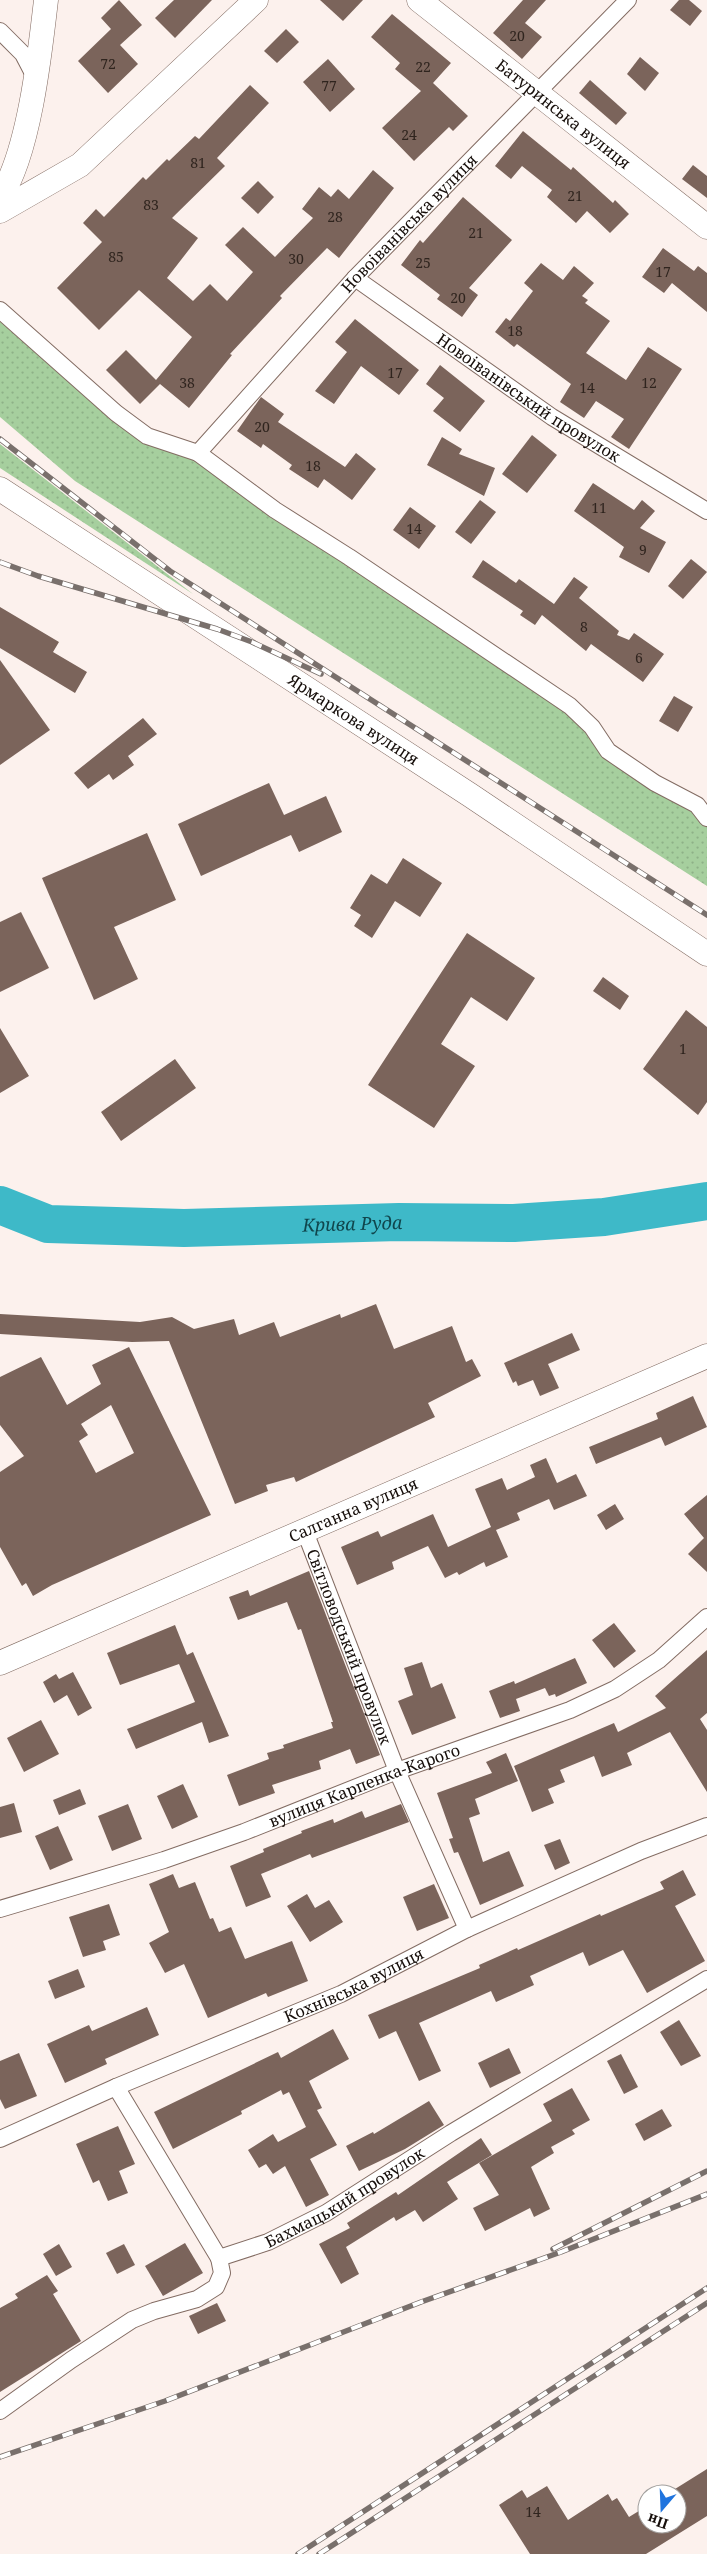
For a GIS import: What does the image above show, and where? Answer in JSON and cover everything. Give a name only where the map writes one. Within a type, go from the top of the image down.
[{"type":"street","points":[[0,197],[11,181],[27,119],[46,0]]},
{"type":"street","points":[[0,211],[80,165],[256,0]]},
{"type":"street","name":"Батуринська вулиця","points":[[419,0],[707,227]]},
{"type":"street","name":"Новоіванівська вулиця","points":[[198,453],[355,278],[628,0]]},
{"type":"street","points":[[0,31],[23,54],[35,77]]},
{"type":"street","name":"Новоіванівський провулок","points":[[355,278],[552,417],[707,511]]},
{"type":"street","points":[[0,310],[116,413],[146,436],[198,453],[275,510],[349,557],[570,706],[592,727],[608,751],[655,782],[702,800],[707,818]]},
{"type":"street","name":"Ярмаркова вулиця","points":[[0,489],[470,795],[707,954]]},
{"type":"street","name":"Салганна вулиця","points":[[0,1663],[304,1529],[707,1356]]},
{"type":"street","name":"Світловодський провулок","points":[[304,1529],[397,1771],[467,1929]]},
{"type":"street","name":"вулиця Карпенка-Карого","points":[[0,1909],[164,1860],[244,1832],[397,1771],[570,1710],[615,1689],[659,1660],[707,1617]]},
{"type":"street","name":"Кохнівська вулиця","points":[[0,2140],[116,2087],[341,1994],[467,1929],[641,1851],[707,1826]]},
{"type":"street","name":"Бахмацький провулок","points":[[219,2258],[268,2242],[326,2213],[451,2133],[707,1979]]},
{"type":"street","points":[[0,2411],[70,2360],[132,2320],[154,2311],[197,2299],[216,2287],[222,2273],[219,2258],[116,2087]]},
{"type":"green space","points":[[0,312],[142,438],[197,456],[567,709],[693,808],[707,826],[707,886],[75,481],[0,417]]},
{"type":"green space","points":[[0,444],[193,594],[0,468]]},
{"type":"building","points":[[119,0],[142,25],[120,45],[138,64],[108,93],[78,61],[111,29],[101,18]]},
{"type":"building","points":[[174,0],[212,0],[175,38],[155,18]]},
{"type":"building","points":[[320,0],[363,0],[343,21]]},
{"type":"building","points":[[523,0],[546,0],[525,23],[542,37],[522,59],[493,33]]},
{"type":"building","points":[[679,0],[689,0],[702,11],[690,26],[670,10]]},
{"type":"building","points":[[392,14],[451,63],[433,83],[468,116],[453,131],[449,127],[414,161],[382,128],[421,91],[395,69],[400,63],[371,37]]},
{"type":"building","points":[[286,29],[299,42],[277,63],[264,51]]},
{"type":"building","points":[[640,57],[659,73],[645,91],[627,74]]},
{"type":"building","points":[[328,59],[355,89],[330,112],[303,82]]},
{"type":"building","points":[[590,80],[627,113],[616,125],[579,93]]},
{"type":"building","points":[[250,85],[269,103],[217,158],[225,166],[172,218],[198,238],[167,278],[193,301],[210,284],[227,301],[253,272],[225,245],[243,227],[275,257],[313,218],[302,209],[319,187],[331,197],[338,189],[349,199],[373,170],[394,188],[339,258],[327,248],[280,296],[282,298],[230,354],[232,355],[189,408],[160,384],[140,404],[106,370],[126,350],[156,380],[192,337],[139,290],[99,330],[57,288],[102,242],[83,223],[96,209],[104,217],[143,177],[146,180],[167,159],[169,161],[195,136],[199,139]]},
{"type":"building","points":[[523,131],[571,170],[573,167],[613,203],[615,200],[629,214],[610,233],[587,211],[576,223],[547,197],[552,190],[522,166],[511,179],[495,166]]},
{"type":"building","points":[[693,165],[707,176],[707,198],[682,179]]},
{"type":"building","points":[[258,181],[274,197],[258,214],[241,198]]},
{"type":"building","points":[[463,197],[512,240],[469,288],[478,295],[462,317],[437,299],[440,295],[401,265],[420,240],[423,243]]},
{"type":"building","points":[[663,248],[694,271],[698,266],[707,273],[707,312],[672,283],[664,293],[642,277]]},
{"type":"building","points":[[541,263],[563,280],[574,266],[594,283],[582,296],[588,300],[585,303],[610,321],[586,353],[626,380],[648,347],[682,369],[629,449],[611,437],[624,419],[596,401],[584,418],[560,402],[571,384],[517,344],[514,347],[495,332],[506,318],[510,321],[533,291],[524,283]]},
{"type":"building","points":[[355,319],[419,370],[399,395],[361,366],[334,404],[315,391],[347,352],[335,342]]},
{"type":"building","points":[[440,365],[485,401],[460,432],[433,411],[444,398],[426,384]]},
{"type":"building","points":[[261,397],[284,414],[278,422],[345,467],[356,453],[376,469],[352,500],[324,479],[318,488],[289,469],[292,465],[263,444],[261,448],[237,431]]},
{"type":"building","points":[[532,435],[557,455],[527,493],[502,474]]},
{"type":"building","points":[[442,437],[462,449],[459,454],[495,468],[484,496],[427,465]]},
{"type":"building","points":[[593,483],[634,510],[642,500],[655,511],[640,528],[666,542],[649,573],[619,557],[624,547],[574,511]]},
{"type":"building","points":[[480,500],[496,512],[471,544],[455,532]]},
{"type":"building","points":[[410,507],[436,526],[419,549],[393,530]]},
{"type":"building","points":[[691,559],[707,572],[683,599],[668,586]]},
{"type":"building","points":[[483,560],[516,583],[519,579],[554,604],[574,577],[588,587],[579,598],[619,631],[617,635],[629,640],[634,633],[664,654],[643,682],[591,644],[586,651],[542,615],[535,625],[520,615],[523,611],[472,577]]},
{"type":"building","points":[[0,607],[59,642],[53,652],[87,672],[75,693],[0,648]]},
{"type":"building","points":[[0,660],[50,730],[0,765]]},
{"type":"building","points":[[674,696],[693,707],[678,732],[659,721]]},
{"type":"building","points":[[143,718],[157,734],[128,756],[134,765],[113,780],[109,774],[88,789],[74,773]]},
{"type":"building","points":[[269,783],[284,815],[326,796],[342,832],[299,852],[291,835],[201,876],[178,824]]},
{"type":"building","points":[[147,833],[176,900],[114,927],[138,979],[94,1000],[42,878]]},
{"type":"building","points":[[403,858],[442,883],[420,917],[395,901],[372,938],[354,926],[361,915],[350,908],[371,874],[387,884]]},
{"type":"building","points":[[21,912],[49,968],[0,992],[0,922]]},
{"type":"building","points":[[467,933],[535,978],[507,1021],[471,997],[441,1044],[475,1066],[434,1128],[368,1085]]},
{"type":"building","points":[[603,977],[629,996],[620,1010],[593,991]]},
{"type":"building","points":[[686,1010],[707,1027],[707,1102],[698,1115],[643,1069]]},
{"type":"building","points":[[0,1028],[29,1076],[0,1093]]},
{"type":"building","points":[[175,1059],[196,1088],[121,1141],[101,1112]]},
{"type":"building","points":[[376,1304],[394,1349],[452,1326],[466,1362],[472,1359],[481,1376],[428,1403],[435,1417],[296,1482],[294,1477],[266,1485],[268,1491],[235,1504],[169,1341],[132,1342],[0,1334],[0,1314],[140,1322],[172,1317],[194,1329],[234,1319],[239,1335],[274,1322],[280,1337],[340,1314],[341,1318]]},
{"type":"building","points":[[572,1333],[580,1350],[548,1364],[559,1388],[540,1396],[533,1380],[518,1386],[516,1381],[513,1383],[504,1363]]},
{"type":"building","points":[[129,1347],[211,1515],[52,1585],[33,1596],[26,1583],[22,1586],[0,1547],[0,1472],[24,1456],[0,1425],[0,1377],[41,1357],[67,1405],[101,1384],[92,1365]],"holes":[[[111,1405],[134,1453],[96,1473],[79,1441],[88,1435],[81,1424]]]},
{"type":"building","points":[[693,1396],[707,1427],[665,1446],[661,1437],[596,1464],[589,1447],[658,1419],[656,1413]]},
{"type":"building","points":[[546,1458],[557,1483],[576,1474],[587,1496],[554,1510],[549,1499],[517,1513],[520,1520],[496,1530],[508,1557],[486,1567],[484,1562],[459,1575],[457,1572],[445,1578],[428,1546],[392,1562],[394,1569],[357,1585],[341,1547],[378,1531],[381,1537],[433,1514],[448,1547],[491,1527],[475,1489],[502,1478],[507,1490],[535,1477],[530,1465]]},
{"type":"building","points":[[707,1495],[707,1572],[688,1554],[704,1538],[684,1514]]},
{"type":"building","points":[[615,1504],[624,1519],[606,1530],[597,1515]]},
{"type":"building","points":[[309,1571],[380,1755],[356,1764],[350,1749],[319,1761],[321,1769],[272,1785],[275,1793],[239,1806],[227,1775],[269,1759],[267,1753],[284,1748],[283,1745],[333,1728],[331,1722],[333,1722],[301,1629],[298,1630],[287,1602],[238,1620],[229,1597],[248,1590],[250,1596]]},
{"type":"building","points":[[614,1623],[636,1651],[614,1668],[592,1640]]},
{"type":"building","points":[[175,1625],[187,1655],[193,1652],[229,1736],[209,1743],[202,1722],[136,1749],[127,1729],[195,1702],[179,1664],[120,1685],[107,1653]]},
{"type":"building","points":[[707,1650],[707,1713],[700,1719],[707,1730],[707,1792],[670,1732],[627,1753],[632,1765],[602,1777],[594,1756],[560,1770],[565,1782],[548,1789],[554,1803],[532,1812],[514,1766],[614,1723],[618,1732],[666,1708],[655,1696]]},
{"type":"building","points":[[575,1658],[587,1683],[556,1697],[555,1694],[549,1696],[545,1688],[516,1699],[520,1711],[500,1718],[489,1691],[514,1681],[515,1684]]},
{"type":"building","points":[[422,1662],[431,1688],[442,1683],[456,1718],[412,1735],[398,1701],[413,1695],[404,1668]]},
{"type":"building","points":[[73,1672],[92,1708],[78,1716],[67,1695],[54,1703],[43,1682],[56,1674],[59,1679]]},
{"type":"building","points":[[41,1720],[59,1754],[24,1772],[7,1738]]},
{"type":"building","points":[[506,1753],[518,1781],[475,1799],[480,1814],[469,1818],[483,1862],[509,1851],[524,1886],[480,1905],[458,1852],[454,1853],[449,1839],[453,1838],[437,1793],[492,1773],[486,1762]]},
{"type":"building","points":[[183,1784],[198,1817],[172,1829],[157,1796]]},
{"type":"building","points":[[80,1789],[86,1804],[59,1815],[53,1800]]},
{"type":"building","points":[[14,1803],[22,1832],[0,1838],[0,1807]]},
{"type":"building","points":[[128,1804],[142,1839],[112,1851],[98,1816]]},
{"type":"building","points":[[401,1804],[409,1822],[312,1858],[310,1854],[261,1874],[271,1897],[246,1907],[230,1866],[264,1852],[263,1849],[302,1833],[301,1831],[333,1819],[334,1823],[362,1811],[365,1818]]},
{"type":"building","points":[[58,1826],[73,1860],[50,1870],[35,1836]]},
{"type":"building","points":[[560,1839],[570,1863],[555,1870],[544,1845]]},
{"type":"building","points":[[683,1870],[696,1895],[675,1906],[705,1961],[647,1993],[623,1950],[589,1966],[583,1952],[530,1976],[534,1985],[496,2002],[491,1991],[419,2023],[441,2071],[419,2081],[396,2031],[379,2039],[368,2015],[480,1968],[479,1965],[517,1948],[518,1950],[600,1914],[601,1916],[664,1889],[660,1882]]},
{"type":"building","points":[[173,1874],[179,1888],[195,1882],[210,1919],[213,1918],[219,1932],[231,1927],[245,1959],[292,1941],[308,1981],[268,1997],[266,1993],[208,2018],[184,1964],[165,1973],[149,1943],[169,1932],[149,1884]]},
{"type":"building","points":[[434,1884],[449,1918],[417,1931],[403,1897]]},
{"type":"building","points":[[307,1894],[315,1908],[329,1900],[343,1922],[310,1942],[287,1906]]},
{"type":"building","points":[[109,1904],[120,1935],[103,1941],[106,1950],[83,1957],[69,1917]]},
{"type":"building","points":[[78,1969],[85,1987],[55,1999],[48,1981]]},
{"type":"building","points":[[147,2007],[159,2035],[105,2059],[107,2064],[65,2083],[47,2044],[89,2025],[92,2031]]},
{"type":"building","points":[[679,2020],[701,2056],[681,2066],[660,2032]]},
{"type":"building","points":[[333,2029],[349,2059],[309,2081],[322,2108],[317,2110],[337,2145],[310,2159],[329,2195],[306,2207],[285,2166],[273,2174],[266,2164],[259,2168],[248,2150],[273,2134],[278,2142],[306,2127],[289,2092],[283,2095],[281,2090],[241,2111],[242,2114],[173,2149],[154,2112],[278,2052],[281,2058]]},
{"type":"building","points":[[509,2048],[521,2073],[490,2088],[478,2063]]},
{"type":"building","points":[[19,2053],[37,2096],[5,2109],[0,2099],[0,2061]]},
{"type":"building","points":[[621,2054],[638,2087],[624,2094],[607,2061]]},
{"type":"building","points":[[572,2088],[590,2120],[572,2130],[575,2134],[551,2147],[554,2153],[531,2167],[550,2209],[534,2217],[530,2208],[485,2231],[473,2208],[499,2195],[479,2163],[552,2121],[543,2104]]},
{"type":"building","points":[[429,2101],[444,2125],[405,2149],[359,2171],[346,2146],[373,2132],[374,2134]]},
{"type":"building","points":[[662,2109],[672,2126],[644,2141],[635,2124]]},
{"type":"building","points":[[118,2126],[135,2164],[119,2171],[128,2193],[108,2201],[99,2180],[93,2183],[76,2144]]},
{"type":"building","points":[[481,2138],[492,2155],[447,2182],[458,2199],[423,2222],[415,2210],[396,2221],[394,2217],[346,2247],[359,2274],[341,2284],[319,2244],[350,2228],[347,2223],[396,2192],[398,2195]]},
{"type":"building","points":[[185,2243],[203,2273],[163,2296],[145,2266]]},
{"type":"building","points":[[59,2244],[72,2267],[56,2276],[43,2254]]},
{"type":"building","points":[[124,2244],[135,2265],[117,2274],[106,2253]]},
{"type":"building","points":[[47,2275],[58,2291],[53,2294],[81,2341],[0,2392],[0,2308],[18,2298],[15,2294]]},
{"type":"building","points":[[217,2303],[226,2321],[198,2334],[189,2316]]},
{"type":"building","points":[[707,2469],[707,2516],[687,2528],[687,2484],[683,2484]]},
{"type":"building","points":[[547,2486],[568,2520],[608,2494],[612,2501],[617,2498],[629,2517],[637,2512],[637,2534],[678,2534],[646,2554],[530,2554],[499,2505],[522,2490],[527,2498]]},
{"type":"waterway","name":"Крива Руда","points":[[0,1205],[48,1224],[184,1228],[399,1222],[514,1223],[604,1217],[707,1201]]},
{"type":"railway","points":[[0,439],[170,571],[707,915]]},
{"type":"railway","points":[[0,562],[38,576],[217,629],[252,642],[321,674]]},
{"type":"railway","points":[[553,2249],[707,2171]]},
{"type":"railway","points":[[0,2457],[165,2401],[421,2302],[561,2252],[707,2194]]},
{"type":"railway","points":[[298,2554],[707,2288]]},
{"type":"railway","points":[[319,2554],[707,2303]]}]
